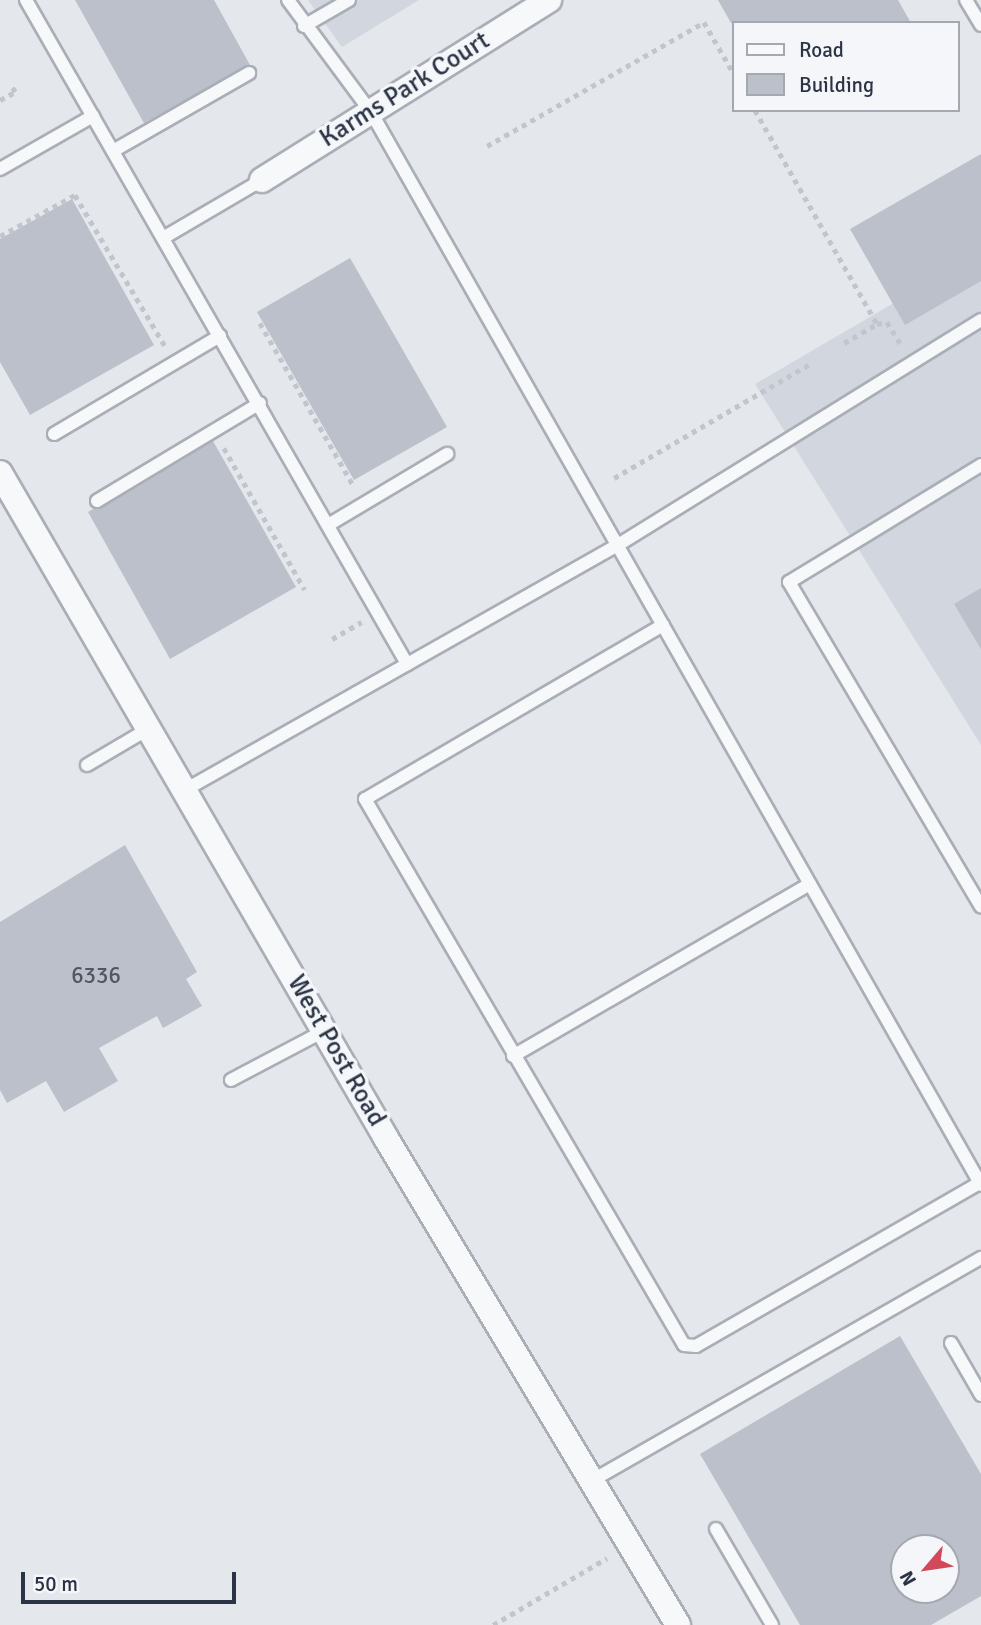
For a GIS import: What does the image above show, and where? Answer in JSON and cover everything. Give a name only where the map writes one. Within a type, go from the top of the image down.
[{"type":"street","name":"Karms Park Court","points":[[262,180],[549,0]]},
{"type":"street","name":"West Post Road","points":[[0,472],[324,1031],[678,1625]]},
{"type":"lane","points":[[26,0],[260,403],[407,664]]},
{"type":"lane","points":[[288,0],[304,26],[371,112],[981,1183],[696,1346],[684,1345],[365,799],[663,625]]},
{"type":"lane","points":[[304,26],[349,0]]},
{"type":"lane","points":[[966,0],[981,25]]},
{"type":"lane","points":[[113,151],[249,73]]},
{"type":"lane","points":[[0,169],[93,116]]},
{"type":"lane","points":[[163,237],[262,180]]},
{"type":"lane","points":[[183,791],[618,545],[981,320]]},
{"type":"lane","points":[[54,434],[220,336]]},
{"type":"lane","points":[[97,501],[260,403]]},
{"type":"lane","points":[[328,524],[447,454]]},
{"type":"lane","points":[[981,465],[789,582],[981,907]]},
{"type":"lane","points":[[87,765],[148,729]]},
{"type":"lane","points":[[513,1056],[810,884]]},
{"type":"lane","points":[[231,1080],[324,1031]]},
{"type":"lane","points":[[593,1480],[981,1258]]},
{"type":"lane","points":[[951,1343],[981,1395]]},
{"type":"lane","points":[[716,1529],[772,1625]]},
{"type":"path","points":[[487,146],[704,22],[732,71]]},
{"type":"path","points":[[0,100],[15,92],[12,87]]},
{"type":"path","points":[[756,112],[877,324]]},
{"type":"path","points":[[0,236],[75,195],[165,347]]},
{"type":"path","points":[[844,343],[877,324],[887,322],[905,349]]},
{"type":"path","points":[[260,323],[353,485]]},
{"type":"path","points":[[614,478],[808,365]]},
{"type":"path","points":[[222,444],[305,590]]},
{"type":"path","points":[[332,639],[378,613]]},
{"type":"path","points":[[493,1625],[630,1545]]},
{"type":"shaded area","points":[[308,0],[419,0],[342,47]]},
{"type":"shaded area","points":[[981,252],[981,745],[755,384]]},
{"type":"building","points":[[75,0],[214,0],[250,65],[144,123]]},
{"type":"building","points":[[718,0],[898,0],[910,21],[732,21],[731,23]]},
{"type":"building","points":[[981,154],[981,281],[905,325],[850,229]]},
{"type":"building","points":[[72,199],[154,345],[30,415],[0,362],[0,239]]},
{"type":"building","points":[[350,258],[447,427],[354,480],[257,312]]},
{"type":"building","points":[[213,441],[296,587],[170,659],[88,512]]},
{"type":"building","points":[[981,588],[981,649],[954,604]]},
{"type":"building","points":[[125,845],[197,972],[186,979],[202,1006],[163,1028],[157,1016],[99,1048],[118,1081],[64,1112],[46,1081],[7,1103],[0,1090],[0,922]]},
{"type":"building","points":[[900,1336],[981,1474],[981,1596],[931,1625],[800,1625],[700,1454]]}]
